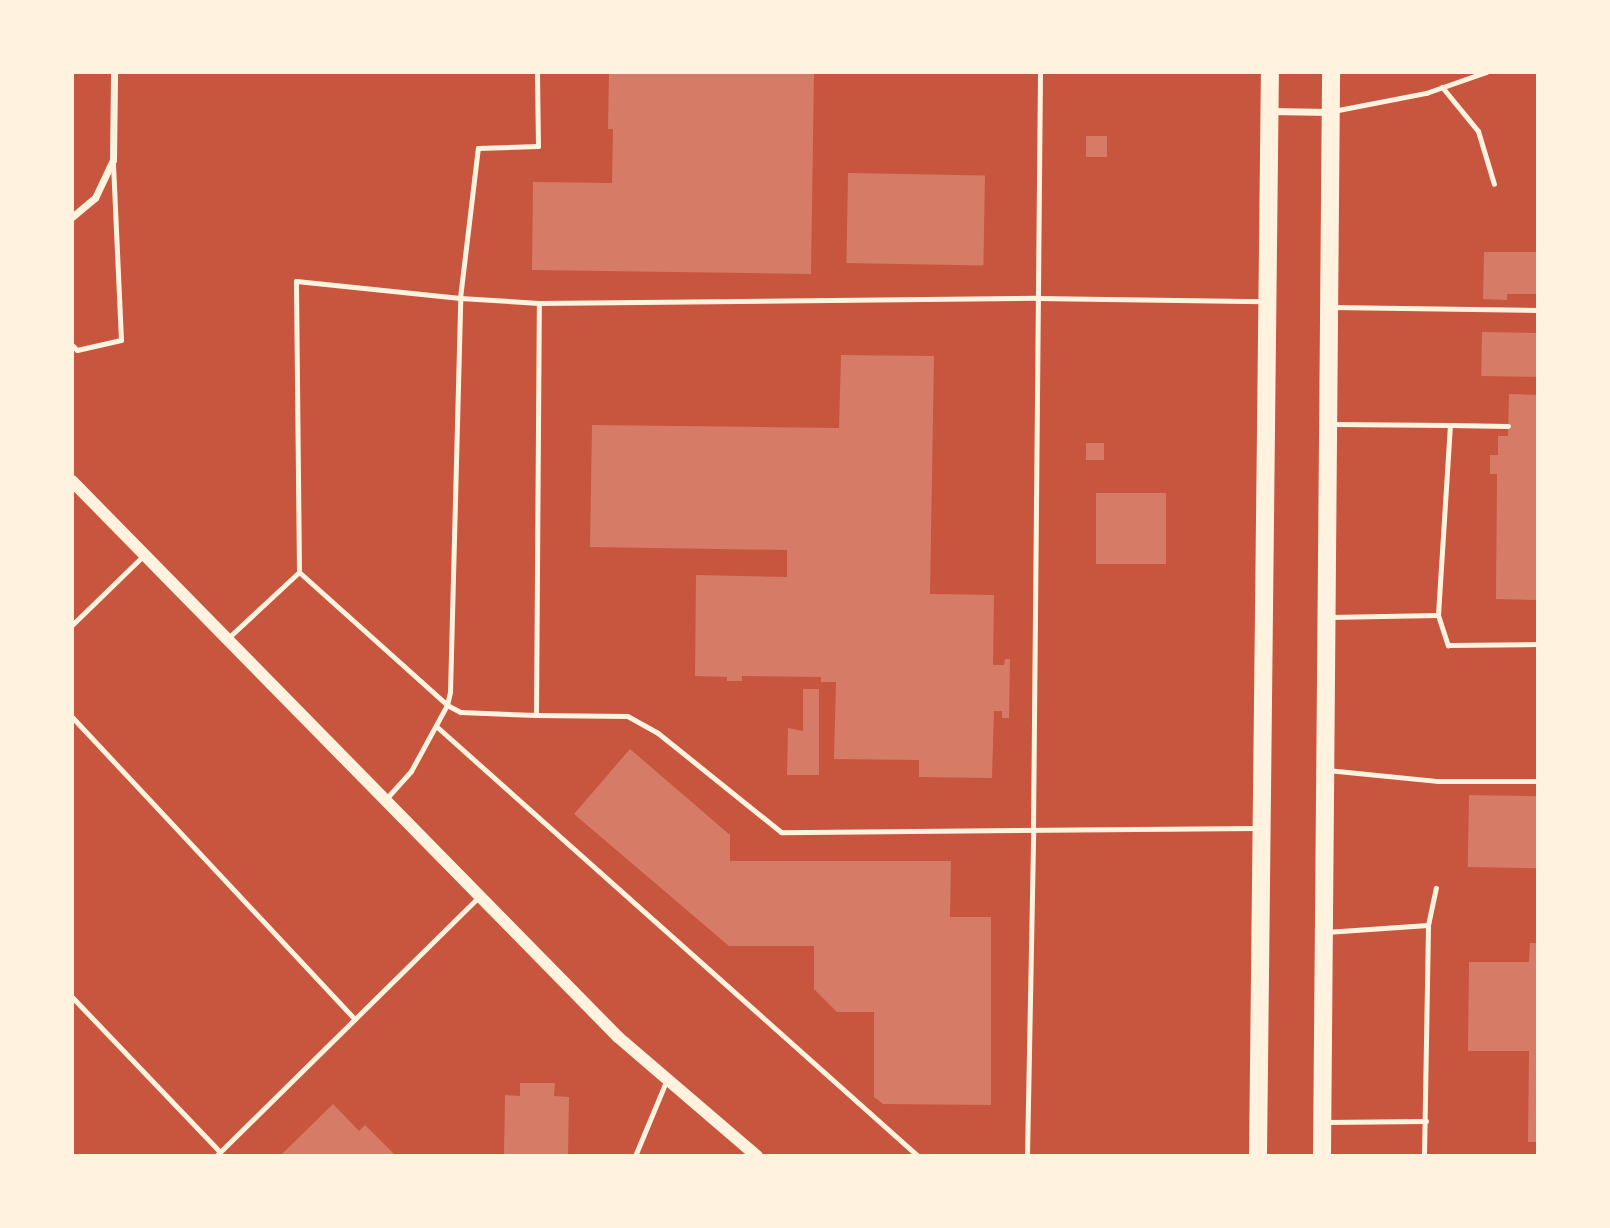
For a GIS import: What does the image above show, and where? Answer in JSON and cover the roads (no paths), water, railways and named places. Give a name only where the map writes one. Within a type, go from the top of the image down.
[{"type":"main road","points":[[1258,1156],[1270,72]]},
{"type":"main road","points":[[1322,1156],[1331,72]]},
{"type":"street","points":[[72,217],[95,198],[113,160],[114,72]]},
{"type":"street","points":[[1269,111],[1330,112]]},
{"type":"street","points":[[72,481],[618,1037],[757,1156]]},
{"type":"lane","points":[[385,800],[411,771],[447,705],[450,692],[460,298],[478,148],[538,146],[537,72]]},
{"type":"lane","points":[[1027,1156],[1033,830],[1035,298],[1040,72]]},
{"type":"lane","points":[[1330,112],[1442,87],[1486,72]]},
{"type":"lane","points":[[1442,87],[1478,131],[1493,184]]},
{"type":"lane","points":[[72,345],[77,350],[121,340],[113,160]]},
{"type":"lane","points":[[1261,828],[781,832],[658,733],[627,716],[460,712],[447,705],[299,572],[296,281],[460,298],[539,303],[1035,298],[1267,301]]},
{"type":"lane","points":[[536,715],[539,303]]},
{"type":"lane","points":[[1328,307],[1538,310]]},
{"type":"lane","points":[[1327,424],[1508,426]]},
{"type":"lane","points":[[1450,425],[1438,614],[1448,645],[1538,644]]},
{"type":"lane","points":[[72,625],[144,555]]},
{"type":"lane","points":[[227,639],[299,572]]},
{"type":"lane","points":[[1325,617],[1438,614]]},
{"type":"lane","points":[[72,717],[355,1019]]},
{"type":"lane","points":[[436,726],[918,1156]]},
{"type":"lane","points":[[1324,770],[1438,781],[1538,781]]},
{"type":"lane","points":[[1424,1156],[1428,925],[1436,888]]},
{"type":"lane","points":[[72,997],[218,1154],[480,896]]},
{"type":"lane","points":[[1323,933],[1428,925]]},
{"type":"lane","points":[[635,1156],[667,1079]]},
{"type":"lane","points":[[1322,1122],[1426,1121]]}]
